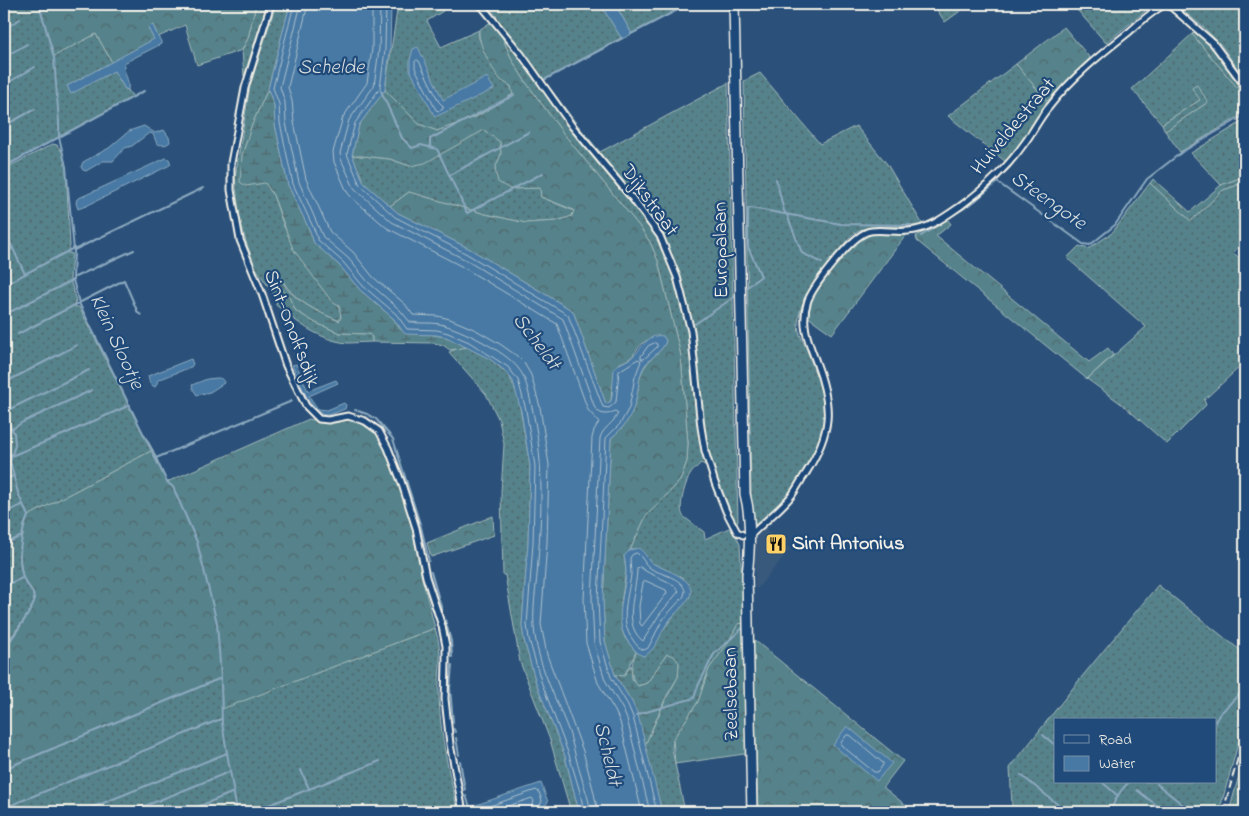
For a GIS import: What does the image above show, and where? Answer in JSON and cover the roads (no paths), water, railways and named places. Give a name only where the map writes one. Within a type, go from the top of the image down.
[{"type":"main road","name":"Europalaan","points":[[734,4],[745,494]]},
{"type":"main road","name":"Zeelsebaan","points":[[745,494],[746,534],[744,556],[747,575],[752,812]]},
{"type":"street","name":"Sint-Onolfsdijk","points":[[271,4],[246,88],[231,163],[231,190],[239,234],[262,294],[286,366],[306,406],[319,419],[328,420],[348,416],[365,421],[379,431],[388,448],[416,528],[426,577],[442,626],[446,664],[445,699],[450,744],[462,812]]},
{"type":"street","name":"Dijkstraat","points":[[480,4],[521,54],[572,126],[632,198],[660,236],[677,276],[691,331],[701,427],[709,467],[726,511],[737,532],[746,534]]},
{"type":"street","name":"Huiveldestraat","points":[[746,534],[754,532],[792,495],[818,454],[826,431],[828,412],[825,390],[806,337],[804,314],[808,300],[836,259],[861,235],[868,231],[909,232],[917,230],[936,221],[976,195],[997,177],[1025,143],[1049,106],[1076,77],[1163,4]]},
{"type":"street","points":[[1163,4],[1213,43],[1245,86]]},
{"type":"water","name":"Schelde","points":[[290,4],[391,4],[390,50],[385,90],[359,125],[352,155],[364,183],[398,213],[470,249],[573,311],[606,404],[611,401],[614,368],[635,355],[652,337],[663,336],[666,341],[643,368],[631,414],[621,429],[611,438],[603,600],[605,641],[615,675],[638,715],[662,812],[579,812],[565,756],[536,683],[524,640],[522,625],[528,543],[530,466],[521,411],[513,381],[505,371],[490,359],[446,337],[405,334],[393,318],[360,290],[340,266],[314,243],[288,185],[275,124],[274,105],[268,89]]},
{"type":"water","points":[[600,4],[615,4],[632,34],[622,39]]},
{"type":"water","points":[[153,25],[161,44],[124,63],[128,90],[125,89],[114,71],[71,94],[67,86],[154,39],[148,28]]},
{"type":"water","points":[[418,47],[443,100],[487,77],[494,89],[435,117],[410,70],[413,49]]},
{"type":"water","points":[[144,126],[155,133],[164,130],[170,142],[165,145],[157,144],[153,134],[149,133],[132,146],[125,148],[113,161],[103,161],[86,171],[83,170],[81,167],[83,162],[109,148],[129,131]]},
{"type":"water","points":[[166,158],[169,159],[171,164],[168,166],[78,209],[77,199]]},
{"type":"water","points":[[191,359],[193,364],[191,367],[158,380],[155,387],[150,384],[148,376]]},
{"type":"water","points":[[296,364],[308,391],[336,380],[338,383],[309,396],[318,409],[327,410],[344,403],[346,405],[345,409],[325,415],[314,408],[305,394],[292,365]]},
{"type":"water","points":[[207,379],[222,379],[224,383],[210,392],[197,395],[193,389],[192,385]]},
{"type":"water","points":[[638,548],[654,564],[685,580],[690,586],[691,591],[687,602],[671,618],[654,647],[643,656],[635,651],[624,635],[620,617],[626,572],[624,556],[630,550]]},
{"type":"water","points":[[847,726],[892,763],[877,781],[833,745]]},
{"type":"water","points":[[541,783],[548,802],[540,812],[472,812],[470,807]]},
{"type":"waterway","name":"Klein Slootje","points":[[39,4],[54,58],[59,137],[66,167],[74,250],[73,280],[79,303],[167,482],[173,487],[197,542],[217,623],[222,723],[237,812]]},
{"type":"waterway","points":[[631,34],[689,4]]},
{"type":"waterway","points":[[4,29],[20,19]]},
{"type":"waterway","points":[[544,80],[622,38]]},
{"type":"waterway","points":[[4,57],[27,44]]},
{"type":"waterway","points":[[4,85],[35,67]]},
{"type":"waterway","points":[[4,167],[144,91]]},
{"type":"waterway","points":[[381,91],[402,138],[412,148],[421,145],[437,149],[467,213],[543,173]]},
{"type":"waterway","points":[[430,148],[430,139],[514,95]]},
{"type":"waterway","points":[[4,126],[35,109]]},
{"type":"waterway","name":"Steengote","points":[[921,236],[975,201],[997,182],[1083,244],[1090,245],[1115,225],[1147,179],[1182,152],[1245,115]]},
{"type":"waterway","points":[[450,175],[529,132]]},
{"type":"waterway","points":[[776,179],[784,211],[802,253],[822,263]]},
{"type":"waterway","points":[[74,250],[203,188]]},
{"type":"waterway","name":"Steengote","points":[[746,288],[761,276],[748,247],[748,209],[841,224],[911,225]]},
{"type":"waterway","points":[[6,234],[25,274]]},
{"type":"waterway","points":[[4,253],[13,248]]},
{"type":"waterway","points":[[4,285],[74,248]]},
{"type":"waterway","points":[[75,277],[134,250]]},
{"type":"waterway","points":[[4,315],[73,280]]},
{"type":"waterway","points":[[18,334],[124,280],[138,313],[141,315]]},
{"type":"waterway","name":"Steengote","points":[[695,324],[734,297]]},
{"type":"waterway","points":[[4,342],[9,339]]},
{"type":"waterway","points":[[4,383],[77,345]]},
{"type":"waterway","points":[[4,412],[89,370]]},
{"type":"waterway","points":[[12,429],[92,390]]},
{"type":"waterway","points":[[156,458],[292,401]]},
{"type":"waterway","points":[[11,456],[130,405]]},
{"type":"waterway","points":[[355,410],[376,419],[393,439],[421,527],[429,561]]},
{"type":"waterway","points":[[4,417],[14,433],[15,445],[10,461],[18,493],[28,516],[23,530],[20,554],[21,570],[24,580],[34,597],[30,612],[4,651]]},
{"type":"waterway","points":[[4,456],[11,454]]},
{"type":"waterway","points":[[4,480],[13,476]]},
{"type":"waterway","points":[[4,513],[22,505]]},
{"type":"waterway","points":[[4,544],[22,536]]},
{"type":"waterway","points":[[431,572],[442,610]]},
{"type":"waterway","points":[[4,586],[22,578]]},
{"type":"waterway","points":[[445,620],[451,641],[452,657]]},
{"type":"waterway","points":[[636,715],[694,698],[714,654],[745,626]]},
{"type":"waterway","points":[[452,665],[450,688],[453,722]]},
{"type":"waterway","name":"Klein Slootje","points":[[4,769],[221,678]]},
{"type":"waterway","points":[[1216,720],[1245,688]]},
{"type":"waterway","points":[[4,697],[9,737],[4,750]]},
{"type":"waterway","points":[[4,808],[221,719]]},
{"type":"waterway","points":[[1043,735],[1054,744]]},
{"type":"waterway","points":[[456,738],[459,755]]},
{"type":"waterway","points":[[81,812],[227,753]]},
{"type":"waterway","points":[[251,812],[380,761]]},
{"type":"waterway","points":[[460,761],[465,790]]},
{"type":"waterway","points":[[301,770],[309,789]]},
{"type":"waterway","points":[[130,812],[229,772]]},
{"type":"waterway","points":[[1021,775],[1067,812]]},
{"type":"waterway","points":[[1104,784],[1118,796]]},
{"type":"waterway","points":[[1110,812],[1113,804],[1127,784]]},
{"type":"waterway","points":[[1157,784],[1192,812]]},
{"type":"waterway","points":[[1137,790],[1165,812]]},
{"type":"waterway","points":[[185,812],[234,792]]},
{"type":"waterway","points":[[466,796],[472,812]]},
{"type":"railway","points":[[1223,812],[1245,732]]},
{"type":"place","name":"Sint Antonius","points":[[776,544]]},
{"type":"water label","name":"Scheldt","points":[[536,342]]},
{"type":"water label","name":"Scheldt","points":[[607,754]]}]
